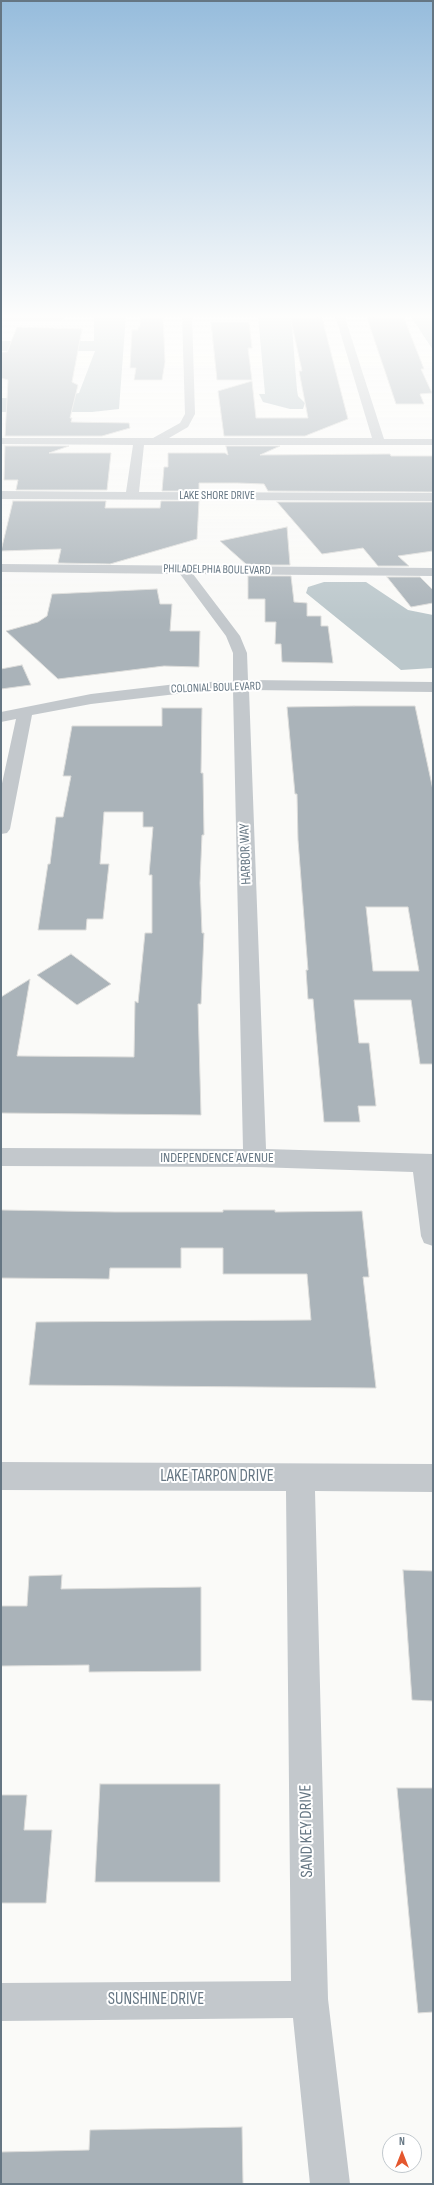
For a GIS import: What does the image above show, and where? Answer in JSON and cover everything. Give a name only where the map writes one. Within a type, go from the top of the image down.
[{"type":"street","points":[[156,441],[184,425],[188,417]]},
{"type":"street","points":[[371,417],[379,442]]},
{"type":"street","points":[[1,441],[433,442]]},
{"type":"street","points":[[132,496],[139,442]]},
{"type":"street","name":"LAKE SHORE DRIVE","points":[[1,496],[433,498]]},
{"type":"street","points":[[1,583],[3,568]]},
{"type":"street","name":"PHILADELPHIA BOULEVARD","points":[[3,568],[433,572]]},
{"type":"street","name":"HARBOR WAY","points":[[183,569],[233,636],[240,653],[255,1158]]},
{"type":"street","name":"COLONIAL BOULEVARD","points":[[1,716],[135,693],[241,686],[433,687]]},
{"type":"street","points":[[1,829],[25,712]]},
{"type":"street","name":"INDEPENDENCE AVENUE","points":[[1,1157],[255,1158],[429,1163]]},
{"type":"street","points":[[429,1163],[433,1236]]},
{"type":"street","name":"LAKE TARPON DRIVE","points":[[1,1476],[433,1478]]},
{"type":"street","name":"SAND KEY DRIVE","points":[[300,1477],[310,1999],[330,2184]]},
{"type":"street","name":"SUNSHINE DRIVE","points":[[1,2002],[310,1999]]},
{"type":"shaded area","points":[[324,582],[366,582],[408,610],[433,615],[433,668],[401,670],[306,593],[308,587]]},
{"type":"building","points":[[6,417],[70,417],[72,418],[71,422],[129,423],[130,428],[102,436],[5,436]]},
{"type":"building","points":[[221,417],[256,418],[347,417],[348,419],[305,436],[224,436]]},
{"type":"building","points":[[5,446],[69,446],[49,453],[111,453],[107,490],[16,490],[18,480],[4,480]]},
{"type":"building","points":[[226,446],[280,446],[260,455],[390,454],[391,456],[433,456],[433,492],[268,491],[264,484],[238,483],[199,483],[199,491],[162,491],[164,467],[168,467],[168,453],[225,453],[228,455]]},
{"type":"building","points":[[13,501],[106,501],[105,508],[160,508],[161,501],[199,501],[197,539],[110,564],[58,563],[61,549],[1,551]]},
{"type":"building","points":[[277,502],[433,502],[433,551],[398,556],[409,566],[378,566],[363,548],[322,554]]},
{"type":"building","points":[[287,527],[290,565],[247,565],[220,541]]},
{"type":"building","points":[[248,576],[291,576],[294,602],[307,603],[307,616],[321,616],[321,626],[328,626],[333,663],[282,662],[281,644],[275,644],[276,622],[265,622],[265,599],[248,599]]},
{"type":"building","points":[[387,577],[420,577],[433,590],[433,603],[411,607]]},
{"type":"building","points":[[157,589],[160,604],[172,604],[170,631],[200,631],[199,667],[164,666],[58,679],[6,631],[38,622],[47,616],[52,594]]},
{"type":"building","points":[[22,665],[31,685],[1,689],[1,669]]},
{"type":"building","points":[[415,706],[433,790],[433,1064],[420,1064],[411,1000],[354,1000],[359,1043],[369,1043],[376,1106],[358,1106],[360,1122],[324,1122],[313,999],[308,999],[306,970],[308,970],[298,840],[297,794],[295,794],[287,707]],"holes":[[[366,907],[408,907],[419,971],[373,971]]]},
{"type":"building","points":[[162,708],[202,708],[201,773],[203,773],[204,835],[202,835],[200,883],[202,933],[204,933],[201,1004],[198,1004],[201,1115],[1,1113],[1,997],[30,979],[17,1056],[134,1057],[135,1001],[138,1003],[145,933],[152,933],[152,875],[149,875],[153,827],[143,827],[143,812],[104,812],[100,864],[109,864],[103,919],[87,919],[86,930],[38,930],[48,864],[50,864],[56,817],[63,817],[71,776],[63,776],[72,726],[162,726]]},
{"type":"building","points":[[71,954],[111,984],[77,1005],[37,975]]},
{"type":"building","points":[[1,1210],[115,1212],[223,1212],[223,1210],[275,1210],[275,1212],[362,1211],[369,1277],[363,1277],[376,1388],[29,1385],[36,1322],[311,1320],[307,1274],[223,1274],[223,1248],[181,1248],[181,1268],[110,1268],[109,1279],[1,1278]]},
{"type":"building","points":[[403,1570],[433,1571],[433,1701],[412,1700]]},
{"type":"building","points":[[62,1575],[61,1589],[201,1587],[201,1671],[89,1672],[89,1665],[1,1666],[1,1606],[27,1606],[29,1576]]},
{"type":"building","points":[[100,1784],[220,1784],[220,1882],[95,1882]]},
{"type":"building","points":[[397,1788],[433,1788],[433,2012],[418,2013]]},
{"type":"building","points":[[1,1795],[27,1795],[24,1830],[52,1830],[46,1903],[1,1903]]},
{"type":"building","points":[[242,2127],[243,2184],[1,2184],[1,2152],[89,2150],[90,2130]]}]
